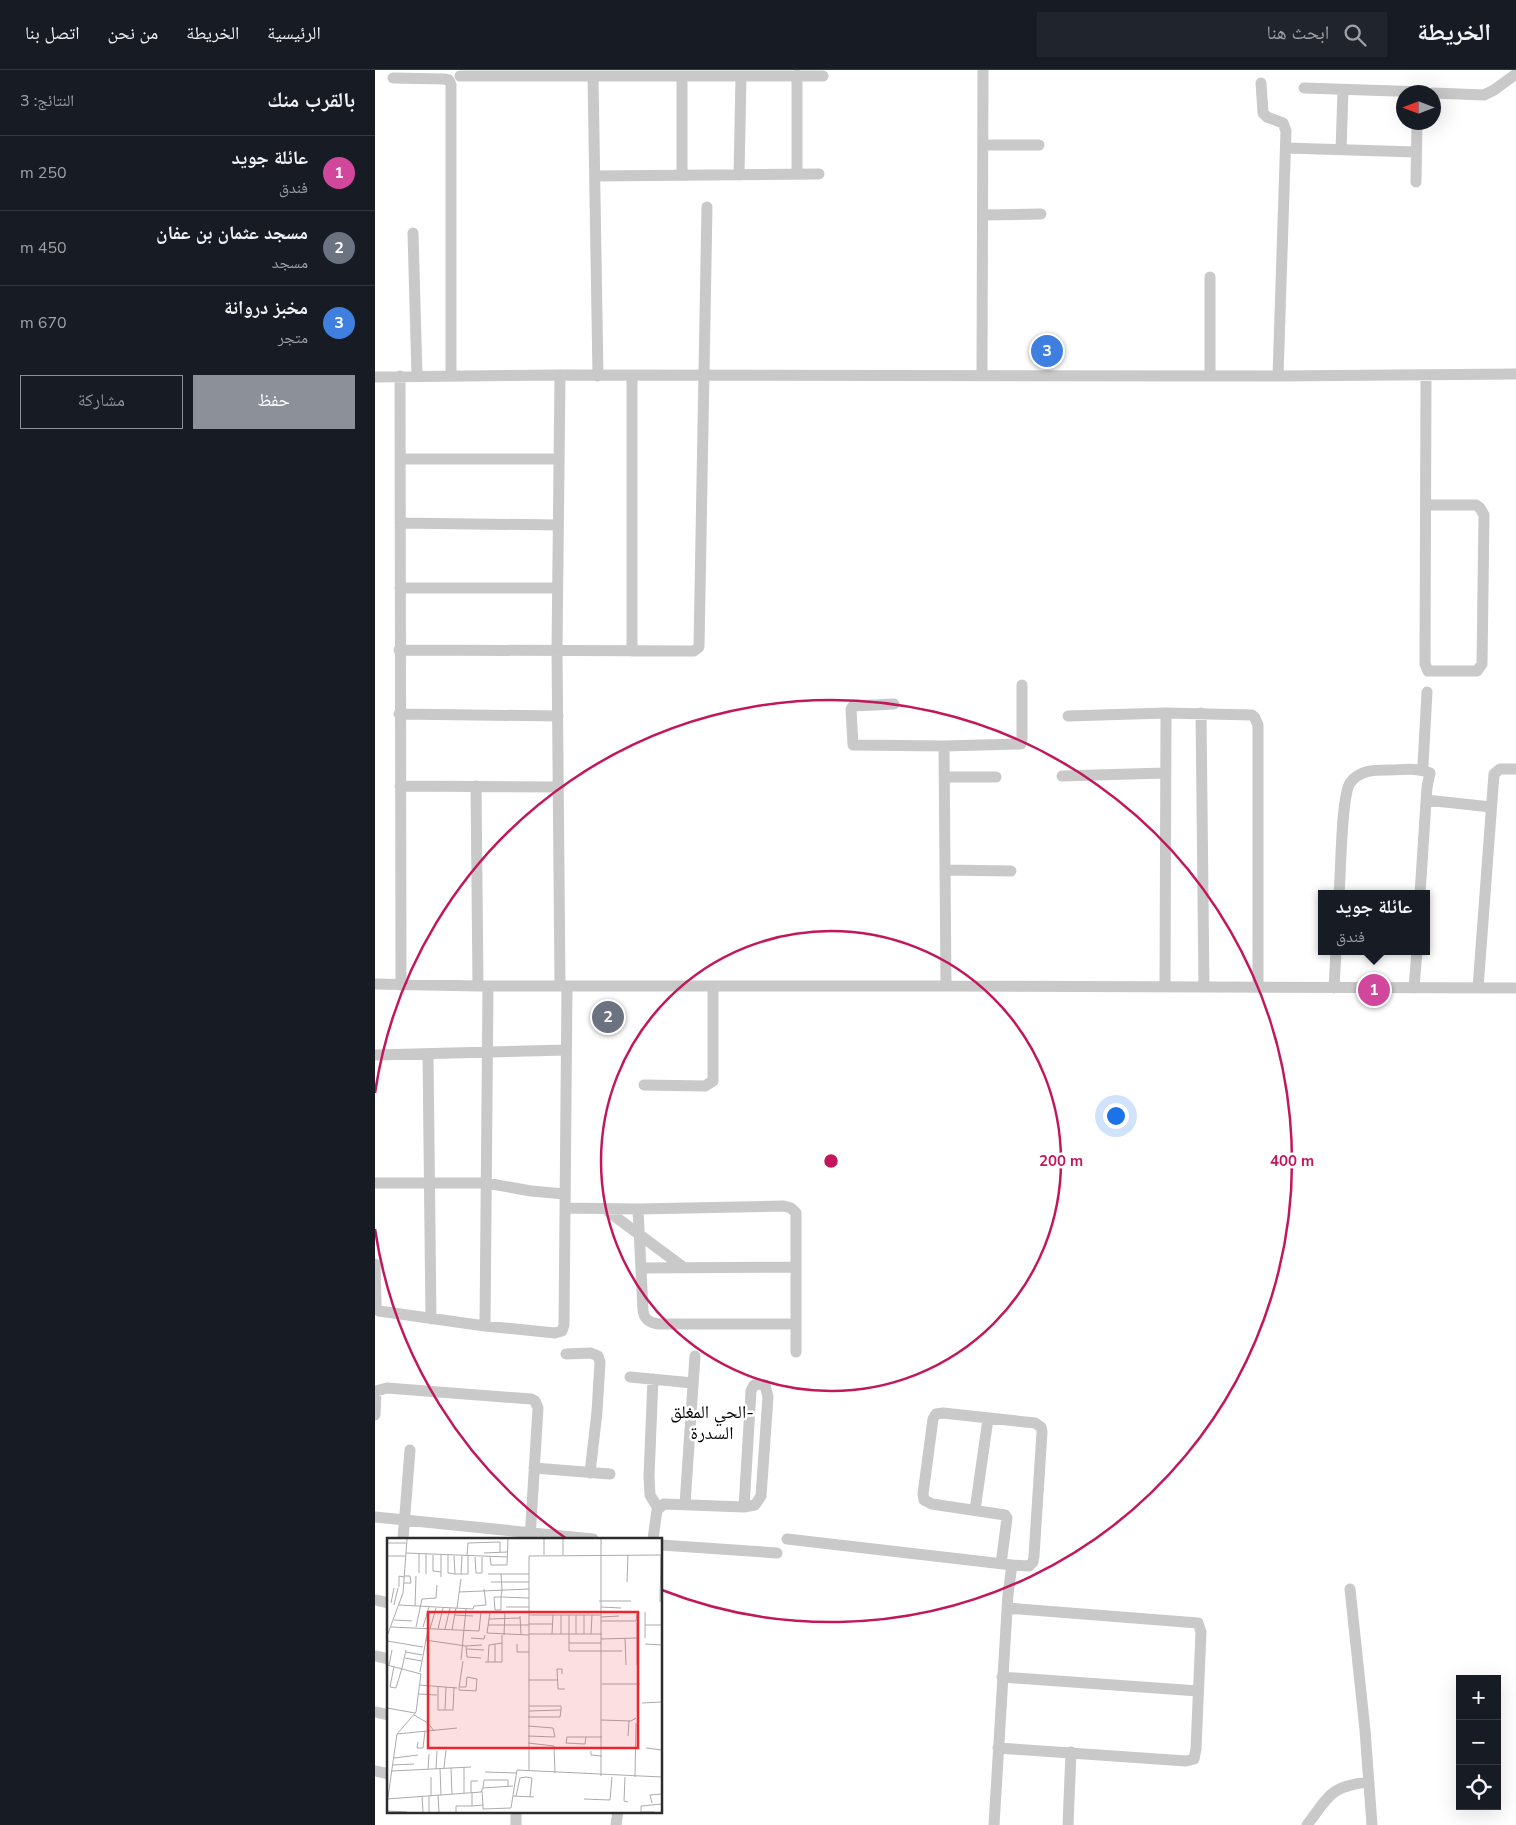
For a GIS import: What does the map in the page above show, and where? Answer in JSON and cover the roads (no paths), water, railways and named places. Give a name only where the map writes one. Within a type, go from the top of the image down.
[{"type":"street","points":[[982,374],[983,70]]},
{"type":"street","points":[[1441,93],[1484,95],[1516,74]]},
{"type":"street","points":[[460,76],[823,76]]},
{"type":"street","points":[[593,76],[598,376]]},
{"type":"street","points":[[682,76],[682,175]]},
{"type":"street","points":[[739,175],[741,76]]},
{"type":"street","points":[[797,76],[797,174]]},
{"type":"street","points":[[393,78],[443,79],[449,80],[451,85],[451,375]]},
{"type":"street","points":[[1261,83],[1262,111],[1265,116],[1284,124],[1286,131],[1278,376]]},
{"type":"street","points":[[1304,88],[1396,91]]},
{"type":"street","points":[[1341,150],[1343,90]]},
{"type":"street","points":[[1416,182],[1417,130]]},
{"type":"street","points":[[983,144],[1039,145]]},
{"type":"street","points":[[1285,148],[1417,152]]},
{"type":"street","points":[[595,176],[819,174]]},
{"type":"street","points":[[399,650],[632,651],[694,650],[699,647],[707,207]]},
{"type":"street","points":[[983,215],[1041,214]]},
{"type":"street","points":[[413,233],[417,376]]},
{"type":"street","points":[[1210,278],[1210,376]]},
{"type":"street","points":[[375,377],[451,375],[982,374],[1278,376],[1516,374]]},
{"type":"street","points":[[1426,374],[1426,668],[1428,671],[1477,671],[1482,664],[1483,515],[1480,508],[1476,505],[1427,505]]},
{"type":"street","points":[[375,1264],[375,1302],[376,1308],[379,1311],[485,1326],[555,1333],[562,1331],[564,1326],[566,1050],[563,986],[557,650],[559,375]]},
{"type":"street","points":[[400,376],[399,786],[401,985]]},
{"type":"street","points":[[632,376],[632,651]]},
{"type":"street","points":[[400,459],[559,459]]},
{"type":"street","points":[[400,523],[558,525]]},
{"type":"street","points":[[400,588],[557,588]]},
{"type":"street","points":[[893,704],[853,706],[851,709],[853,745],[944,746],[1021,744],[1022,685]]},
{"type":"street","points":[[1421,769],[1423,765],[1427,692]]},
{"type":"street","points":[[1165,713],[1165,987]]},
{"type":"street","points":[[1201,713],[1204,987]]},
{"type":"street","points":[[1068,716],[1201,713],[1252,715],[1255,718],[1258,725],[1258,987]]},
{"type":"street","points":[[399,714],[558,716]]},
{"type":"street","points":[[944,746],[946,986]]},
{"type":"street","points":[[1339,890],[1345,802],[1350,783],[1359,774],[1370,770],[1421,769],[1430,773],[1426,800],[1420,890]]},
{"type":"street","points":[[1477,988],[1494,774],[1500,769],[1516,769]]},
{"type":"street","points":[[1062,776],[1165,773]]},
{"type":"street","points":[[945,777],[997,777]]},
{"type":"street","points":[[399,786],[559,787]]},
{"type":"street","points":[[476,786],[486,1053],[485,1326]]},
{"type":"street","points":[[1426,800],[1491,807]]},
{"type":"street","points":[[945,870],[1011,871]]},
{"type":"street","points":[[1334,988],[1336,955]]},
{"type":"street","points":[[1414,988],[1417,955]]},
{"type":"street","points":[[375,984],[483,986],[1516,988]]},
{"type":"street","points":[[645,1086],[705,1086],[713,1081],[713,986]]},
{"type":"street","points":[[375,1055],[566,1050]]},
{"type":"street","points":[[428,1055],[431,1319]]},
{"type":"street","points":[[375,1183],[486,1183],[531,1191],[565,1194]]},
{"type":"street","points":[[565,1208],[639,1209],[784,1206],[791,1208],[796,1213],[796,1352]]},
{"type":"street","points":[[605,1209],[683,1267]]},
{"type":"street","points":[[639,1209],[643,1314],[645,1318],[653,1323],[796,1324]]},
{"type":"street","points":[[641,1268],[796,1267]]},
{"type":"street","points":[[566,1354],[591,1353],[598,1356],[600,1362],[590,1473]]},
{"type":"street","points":[[685,1504],[695,1356]]},
{"type":"street","points":[[629,1377],[693,1383]]},
{"type":"street","points":[[653,1379],[649,1476],[650,1495],[658,1508],[653,1538]]},
{"type":"street","points":[[658,1508],[664,1504],[744,1507],[755,1505],[761,1496],[767,1397],[765,1385],[759,1384],[754,1385],[751,1391],[744,1507]]},
{"type":"street","points":[[375,1415],[376,1391],[387,1388],[531,1399],[535,1401],[538,1408],[530,1536]]},
{"type":"street","points":[[787,1539],[1007,1565],[1027,1566],[1033,1562],[1042,1430],[1039,1425],[943,1413],[937,1414],[933,1419],[923,1494],[925,1502],[932,1504],[1003,1514],[1007,1517],[1007,1565],[1007,1608],[994,1825]]},
{"type":"street","points":[[975,1510],[988,1419]]},
{"type":"street","points":[[403,1538],[410,1450]]},
{"type":"street","points":[[534,1468],[610,1474]]},
{"type":"street","points":[[375,1517],[530,1536],[572,1538]]},
{"type":"street","points":[[663,1545],[777,1553]]},
{"type":"street","points":[[1350,1589],[1365,1730],[1372,1825]]},
{"type":"street","points":[[998,1748],[1162,1760],[1192,1760],[1195,1757],[1196,1749],[1201,1628],[1197,1622],[1007,1608]]},
{"type":"street","points":[[1002,1677],[1199,1690]]},
{"type":"street","points":[[1068,1825],[1071,1752]]},
{"type":"street","points":[[1307,1825],[1329,1797],[1338,1789],[1351,1784],[1369,1782]]},
{"type":"street","points":[[516,1812],[516,1825]]},
{"type":"street","points":[[616,1825],[618,1812]]},
{"type":"place","name":"مخبز دروانة","points":[[1047,351]]},
{"type":"place","name":"عائلة جويد","points":[[1374,990]]},
{"type":"place","name":"مسجد عثمان بن عفان","points":[[608,1017]]},
{"type":"district","name":"الحي المغلق- السدرة","points":[[712,1422]]}]
